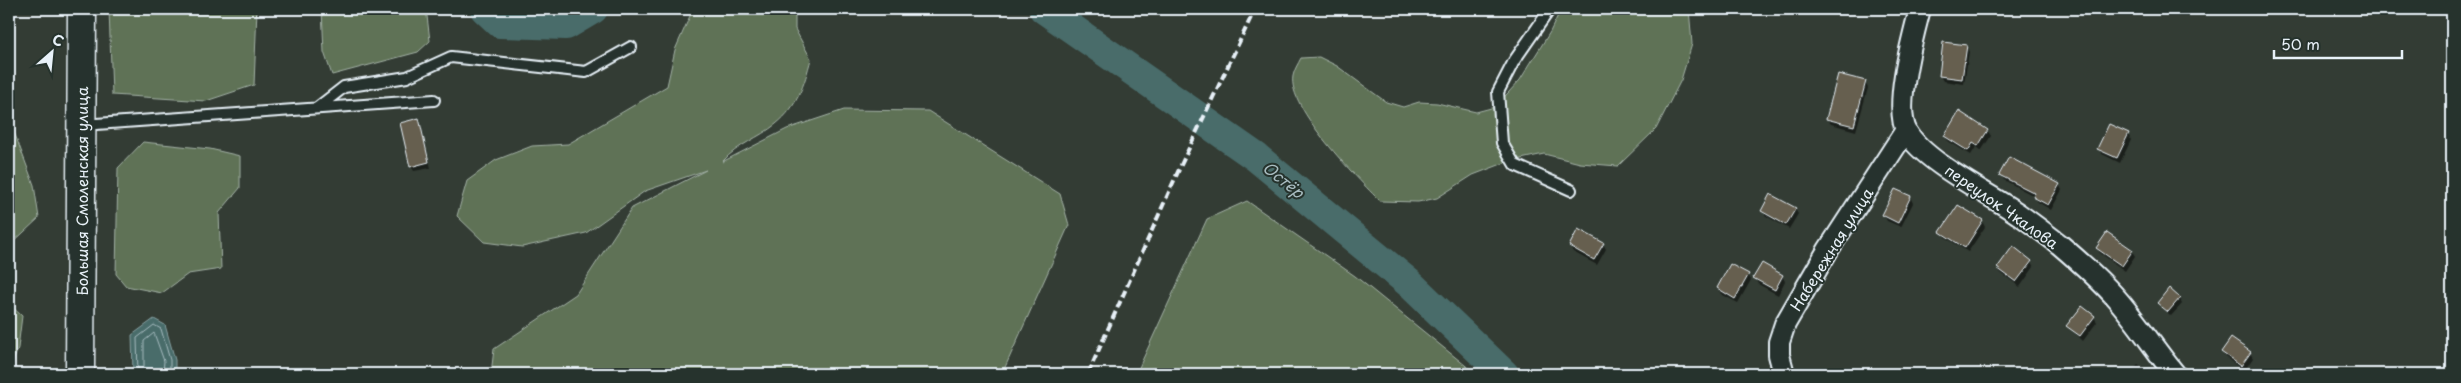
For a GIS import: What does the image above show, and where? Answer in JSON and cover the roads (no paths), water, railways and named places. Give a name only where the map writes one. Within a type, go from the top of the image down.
[{"type":"main road","name":"Большая Смоленская улица","points":[[80,374],[82,9]]},
{"type":"street","points":[[1906,130],[1903,116],[1904,84],[1909,51],[1920,9]]},
{"type":"street","name":"Набережная улица","points":[[1784,374],[1779,355],[1779,342],[1785,324],[1811,278],[1906,130]]},
{"type":"street","name":"переулок Чкалова","points":[[1906,130],[1915,143],[1934,159],[2020,215],[2086,267],[2116,298],[2175,374]]},
{"type":"lane","points":[[1550,9],[1514,61],[1498,92],[1502,143],[1515,165],[1571,190]]},
{"type":"lane","points":[[317,108],[344,87],[407,77],[452,58],[586,72],[631,47]]},
{"type":"lane","points":[[81,125],[434,100]]},
{"type":"water","points":[[154,319],[165,325],[175,360],[175,374],[133,374],[132,335]]},
{"type":"waterway","name":"Остёр","points":[[485,9],[500,23],[566,25],[593,9]]},
{"type":"waterway","name":"Остёр","points":[[1044,9],[1256,157],[1409,283],[1504,374]]},
{"type":"railway","points":[[1088,374],[1181,165],[1255,9]]}]
